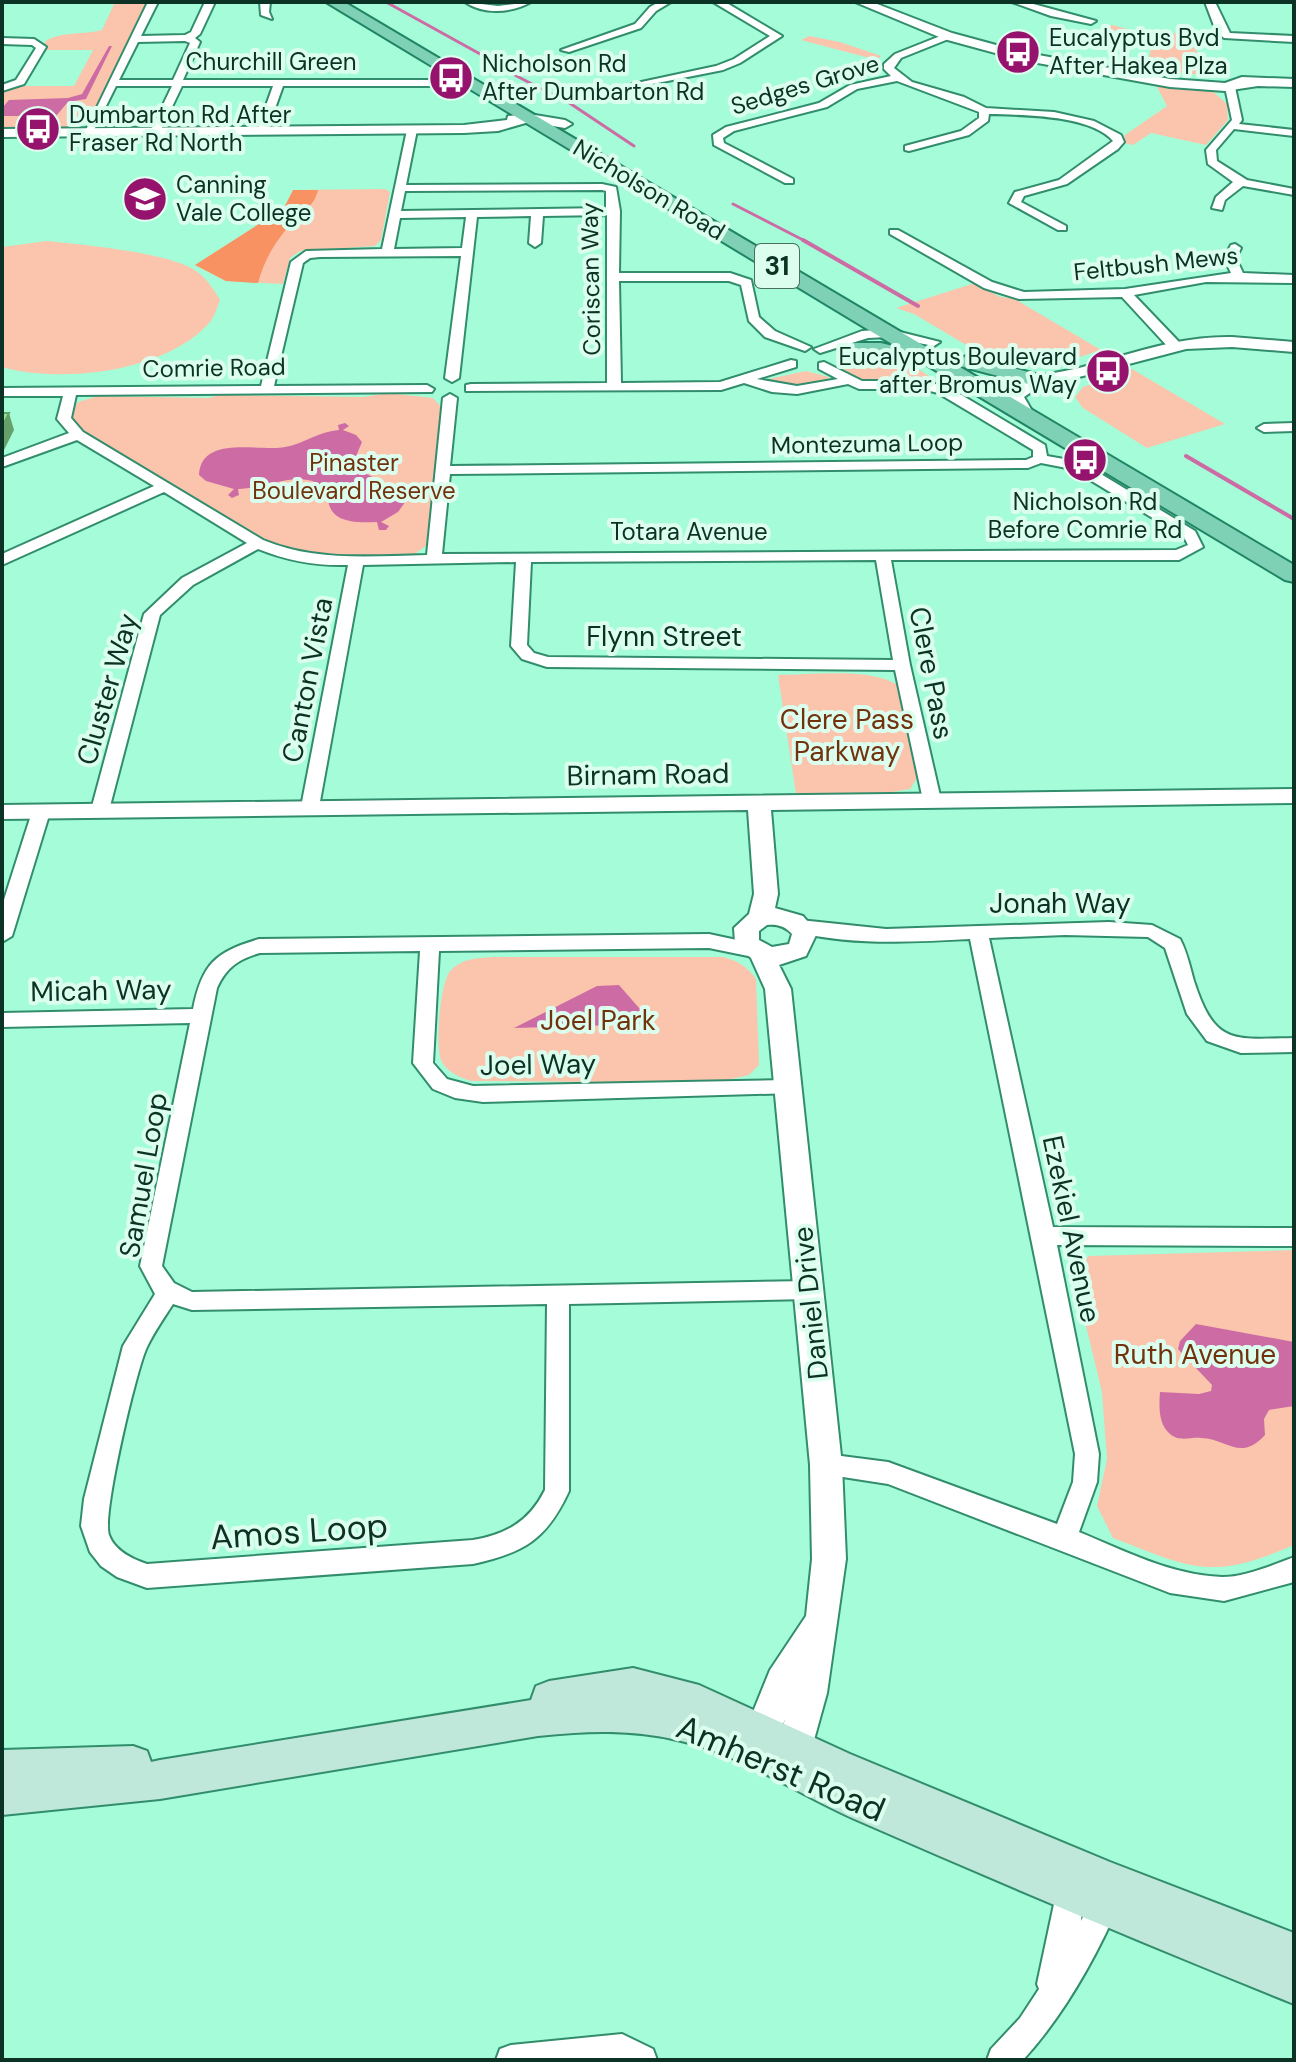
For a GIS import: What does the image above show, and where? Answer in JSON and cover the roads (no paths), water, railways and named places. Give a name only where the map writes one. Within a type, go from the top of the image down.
[{"type":"main road","name":"Nicholson Road","points":[[333,2],[528,110],[565,124],[934,342],[969,376],[1018,393],[1294,553]]},
{"type":"main road","name":"Nicholson Road","points":[[360,2],[618,172],[888,333],[969,376],[1026,416],[1294,575]]},
{"type":"main road","points":[[490,127],[548,135],[594,164],[618,172]]},
{"type":"main road","points":[[855,347],[900,353],[969,376],[1040,381]]},
{"type":"main road","name":"Amherst Road","points":[[2,1769],[144,1765],[633,1686],[699,1703],[776,1749],[828,1788],[1089,1887],[1294,1954]]},
{"type":"main road","name":"Amherst Road","points":[[2,1795],[55,1792],[206,1772],[578,1712],[653,1716],[696,1724],[776,1749]]},
{"type":"main road","name":"Amherst Road","points":[[1089,1887],[1294,1983]]},
{"type":"street","points":[[88,132],[153,2]]},
{"type":"street","points":[[134,39],[187,38],[195,34],[210,2]]},
{"type":"street","points":[[265,2],[263,9],[269,17]]},
{"type":"street","points":[[470,2],[495,10],[526,2]]},
{"type":"street","points":[[566,50],[638,26],[653,9],[666,2]]},
{"type":"street","points":[[636,86],[719,68],[737,61],[777,36],[718,2]]},
{"type":"street","points":[[861,2],[948,36],[1021,56],[1157,82],[1208,83],[1232,88],[1256,82],[1294,83]]},
{"type":"street","points":[[1017,2],[1054,14],[1091,21]]},
{"type":"street","points":[[1210,2],[1221,31],[1227,36],[1294,39]]},
{"type":"street","points":[[948,36],[893,59],[889,69],[897,78],[972,102],[984,111],[1060,117],[1100,127],[1117,137],[1119,142],[1114,147],[1063,182],[1019,194],[1015,203],[1062,228]]},
{"type":"street","points":[[155,132],[195,42],[187,38]]},
{"type":"street","points":[[2,41],[34,42],[41,47],[20,82],[2,88]]},
{"type":"street","name":"Sedges Grove","points":[[789,181],[719,145],[717,137],[730,129],[823,105],[854,87],[897,78]]},
{"type":"street","points":[[262,131],[279,82]]},
{"type":"street","name":"Churchill Green","points":[[113,83],[430,83]]},
{"type":"street","points":[[1232,88],[1237,120],[1211,150],[1211,158],[1220,170],[1242,181],[1294,192]]},
{"type":"street","points":[[2,133],[490,127],[528,110]]},
{"type":"street","points":[[909,148],[978,126],[984,119],[984,111]]},
{"type":"street","points":[[1232,126],[1294,133]]},
{"type":"street","points":[[387,252],[412,130]]},
{"type":"street","points":[[1218,208],[1220,199],[1242,181]]},
{"type":"street","name":"Coriscan Way","points":[[402,188],[612,189],[614,387]]},
{"type":"street","points":[[394,215],[614,211]]},
{"type":"street","points":[[535,243],[537,212]]},
{"type":"street","points":[[471,388],[465,380],[452,378],[472,213]]},
{"type":"street","name":"Feltbush Mews","points":[[894,232],[1008,293],[1034,296],[1125,293],[1206,278],[1294,279]]},
{"type":"street","points":[[1235,248],[1230,258],[1239,276]]},
{"type":"street","points":[[267,389],[297,262],[311,254],[466,252]]},
{"type":"street","points":[[615,277],[730,277],[747,283],[753,318],[810,360]]},
{"type":"street","points":[[1125,293],[1174,345]]},
{"type":"street","points":[[885,313],[889,321],[888,333]]},
{"type":"street","points":[[434,559],[450,398],[462,396],[471,388],[721,386],[878,340],[888,333]]},
{"type":"street","points":[[810,360],[867,334],[888,333],[934,342]]},
{"type":"street","points":[[781,340],[805,347],[810,360]]},
{"type":"street","points":[[1026,416],[1016,403],[1018,393],[1027,384],[1062,373],[1078,373],[1174,345],[1237,342],[1294,347]]},
{"type":"street","name":"Montezuma Loop","points":[[444,470],[1028,464],[1040,459],[1040,448],[943,390],[922,385],[873,386],[847,380],[810,360]]},
{"type":"street","points":[[1018,393],[1043,392],[1073,380],[1078,373]]},
{"type":"street","name":"Comrie Road","points":[[2,392],[427,389],[433,382],[452,378]]},
{"type":"street","points":[[748,380],[768,389],[825,389],[847,380]]},
{"type":"street","name":"Comrie Road","points":[[427,389],[432,395],[450,398]]},
{"type":"street","points":[[2,463],[78,435],[64,419],[70,392]]},
{"type":"street","points":[[1264,428],[1294,427]]},
{"type":"street","name":"Totara Avenue","points":[[78,435],[258,543],[286,555],[356,562],[524,558],[1179,555],[1196,547],[1190,534],[1076,465],[1040,459]]},
{"type":"street","points":[[2,560],[164,487]]},
{"type":"street","name":"Cluster Way","points":[[100,810],[152,614],[170,593],[195,574],[258,543]]},
{"type":"street","name":"Clere Pass","points":[[883,557],[902,665],[932,800]]},
{"type":"street","name":"Flynn Street","points":[[524,558],[519,646],[528,656],[547,662],[902,665]]},
{"type":"street","name":"Canton Vista","points":[[310,807],[356,562]]},
{"type":"street","name":"Birnam Road","points":[[2,812],[1294,796]]},
{"type":"street","name":"Daniel Drive","points":[[759,803],[810,1290],[826,1465],[829,1559],[810,1693],[776,1749]]},
{"type":"street","points":[[2,936],[41,812]]},
{"type":"street","name":"Ezekiel Avenue","points":[[978,931],[1087,1454],[1085,1482],[1064,1538]]},
{"type":"street","name":"Jonah Way","points":[[774,932],[853,935],[1152,931],[1173,944],[1200,1023],[1211,1037],[1232,1044],[1294,1045]]},
{"type":"street","name":"Samuel Loop","points":[[774,932],[709,941],[259,946],[240,952],[217,966],[210,977],[152,1256],[154,1278],[168,1293],[192,1301],[212,1302],[810,1290]]},
{"type":"street","name":"Joel Way","points":[[430,944],[423,1063],[431,1078],[449,1090],[483,1094],[787,1088]]},
{"type":"street","name":"Micah Way","points":[[2,1020],[201,1016]]},
{"type":"street","points":[[1044,1236],[1294,1237]]},
{"type":"street","name":"Amos Loop","points":[[168,1293],[135,1346],[96,1499],[94,1526],[99,1544],[110,1558],[126,1569],[147,1576],[473,1552],[503,1546],[525,1535],[549,1509],[557,1491],[558,1294]]},
{"type":"street","points":[[826,1465],[888,1473],[1170,1581],[1224,1589],[1279,1576],[1294,1569]]},
{"type":"street","points":[[1002,2060],[1031,2029],[1087,1940],[1089,1887]]},
{"type":"street","points":[[511,2060],[622,2049],[642,2060]]},
{"type":"waterway","points":[[386,2],[500,65]]},
{"type":"waterway","points":[[509,72],[553,95]]},
{"type":"waterway","points":[[568,102],[634,146]]},
{"type":"waterway","points":[[733,204],[807,242]]},
{"type":"waterway","points":[[803,240],[918,306]]},
{"type":"waterway","points":[[1186,456],[1294,519]]},
{"type":"place","name":"Eucalyptus Bvd After Hakea Plza","points":[[1018,52]]},
{"type":"place","name":"Nicholson Rd After Dumbarton Rd","points":[[451,78]]},
{"type":"place","name":"Dumbarton Rd After Fraser Rd North","points":[[38,129]]},
{"type":"place","name":"Canning Vale College","points":[[145,199]]},
{"type":"place","name":"Eucalyptus Boulevard after Bromus Way","points":[[1108,371]]},
{"type":"place","name":"Nicholson Rd Before Comrie Rd","points":[[1085,460]]},
{"type":"park label","name":"Pinaster Boulevard Reserve","points":[[354,477]]},
{"type":"park label","name":"Clere Pass Parkway","points":[[847,735]]},
{"type":"park label","name":"Joel Park","points":[[598,1020]]},
{"type":"park label","name":"Ruth Avenue","points":[[1195,1354]]}]
